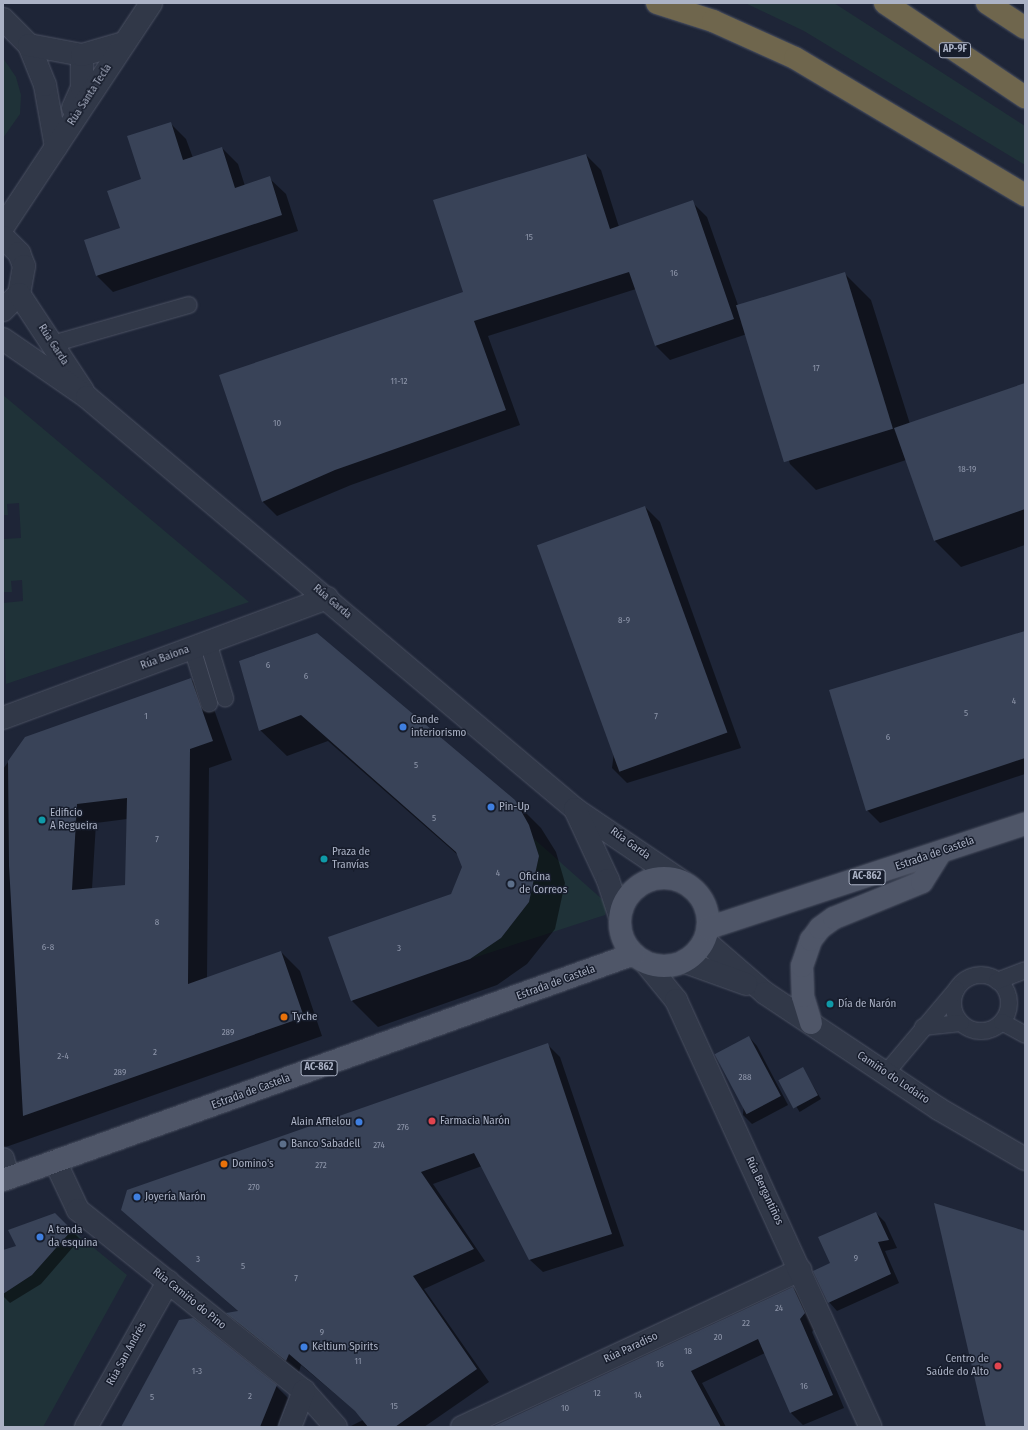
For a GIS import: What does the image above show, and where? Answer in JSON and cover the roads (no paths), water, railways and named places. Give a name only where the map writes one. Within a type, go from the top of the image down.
[{"type":"highway","points":[[657,3],[713,21],[795,58],[1025,195]]},
{"type":"highway","name":"AP-9F","points":[[885,3],[1025,97]]},
{"type":"highway","points":[[987,3],[1025,28]]},
{"type":"main road","name":"Estrada de Castela","points":[[706,935],[1025,824]]},
{"type":"main road","points":[[811,1023],[802,981],[805,953],[815,934],[834,918],[922,882],[940,853]]},
{"type":"main road","points":[[656,878],[683,882],[704,902],[706,935],[685,962],[658,966],[639,958],[621,930],[620,916],[632,892],[642,883],[656,878]]},
{"type":"main road","name":"Estrada de Castela","points":[[5,1172],[55,1161],[639,958]]},
{"type":"street","name":"Rúa Santa Tecla","points":[[3,227],[150,3]]},
{"type":"street","name":"Rúa Santa Tecla","points":[[3,19],[29,45],[45,85],[56,147]]},
{"type":"street","name":"Rúa Santa Tecla","points":[[29,45],[82,56],[124,43]]},
{"type":"street","name":"Rúa Santa Tecla","points":[[56,147],[82,88],[82,56]]},
{"type":"street","points":[[3,237],[19,253],[24,266],[19,294],[3,310]]},
{"type":"street","name":"Rúa Garda","points":[[19,294],[87,397]]},
{"type":"street","name":"Rúa Garda","points":[[3,339],[87,397],[328,598],[575,809],[683,882]]},
{"type":"street","name":"Rúa Baiona","points":[[3,718],[328,598]]},
{"type":"street","name":"Rúa Garda","points":[[575,809],[608,880],[620,916]]},
{"type":"street","name":"Camiño do Lodairo","points":[[706,935],[765,993]]},
{"type":"street","name":"Rúa Bergantiños","points":[[639,958],[676,1000],[871,1427]]},
{"type":"street","name":"Camiño do Lodairo","points":[[685,962],[716,970],[765,993],[984,1137],[1025,1159]]},
{"type":"street","name":"Rúa Camiño do Pino","points":[[55,1161],[78,1210],[304,1391],[336,1427]]},
{"type":"street","name":"Rúa Paradiso","points":[[462,1427],[800,1270]]},
{"type":"street","name":"Rúa San Andrés","points":[[86,1427],[168,1282]]},
{"type":"street","points":[[290,1427],[304,1391]]},
{"type":"lane","points":[[52,344],[189,305]]},
{"type":"lane","points":[[200,645],[225,698]]},
{"type":"lane","points":[[200,645],[209,703]]},
{"type":"lane","points":[[997,981],[1025,970]]},
{"type":"lane","points":[[886,1073],[923,1027],[963,982],[980,975],[997,981],[1004,987],[1009,1005],[1002,1022],[986,1030],[977,1031],[961,1023],[923,1027]]},
{"type":"lane","points":[[957,988],[953,1006],[961,1023]]},
{"type":"lane","points":[[1002,1022],[1025,1035]]},
{"type":"place","name":"Cande interiorismo","points":[[403,727]]},
{"type":"place","name":"Pin-Up","points":[[491,807]]},
{"type":"place","name":"Edificio A Regueira","points":[[42,820]]},
{"type":"place","name":"Praza de Tranvías","points":[[324,859]]},
{"type":"place","name":"Oficina de Correos","points":[[511,884]]},
{"type":"place","name":"Día de Narón","points":[[830,1004]]},
{"type":"place","name":"Tyche","points":[[284,1017]]},
{"type":"place","name":"Farmacia Narón","points":[[432,1121]]},
{"type":"place","name":"Alain Afflelou","points":[[359,1122]]},
{"type":"place","name":"Banco Sabadell","points":[[283,1144]]},
{"type":"place","name":"Domino's","points":[[224,1164]]},
{"type":"place","name":"Joyería Narón","points":[[137,1197]]},
{"type":"place","name":"A tenda da esquina","points":[[40,1237]]},
{"type":"place","name":"Keltium Spirits","points":[[304,1347]]},
{"type":"place","name":"Centro de Saúde do Alto","points":[[998,1366]]}]
